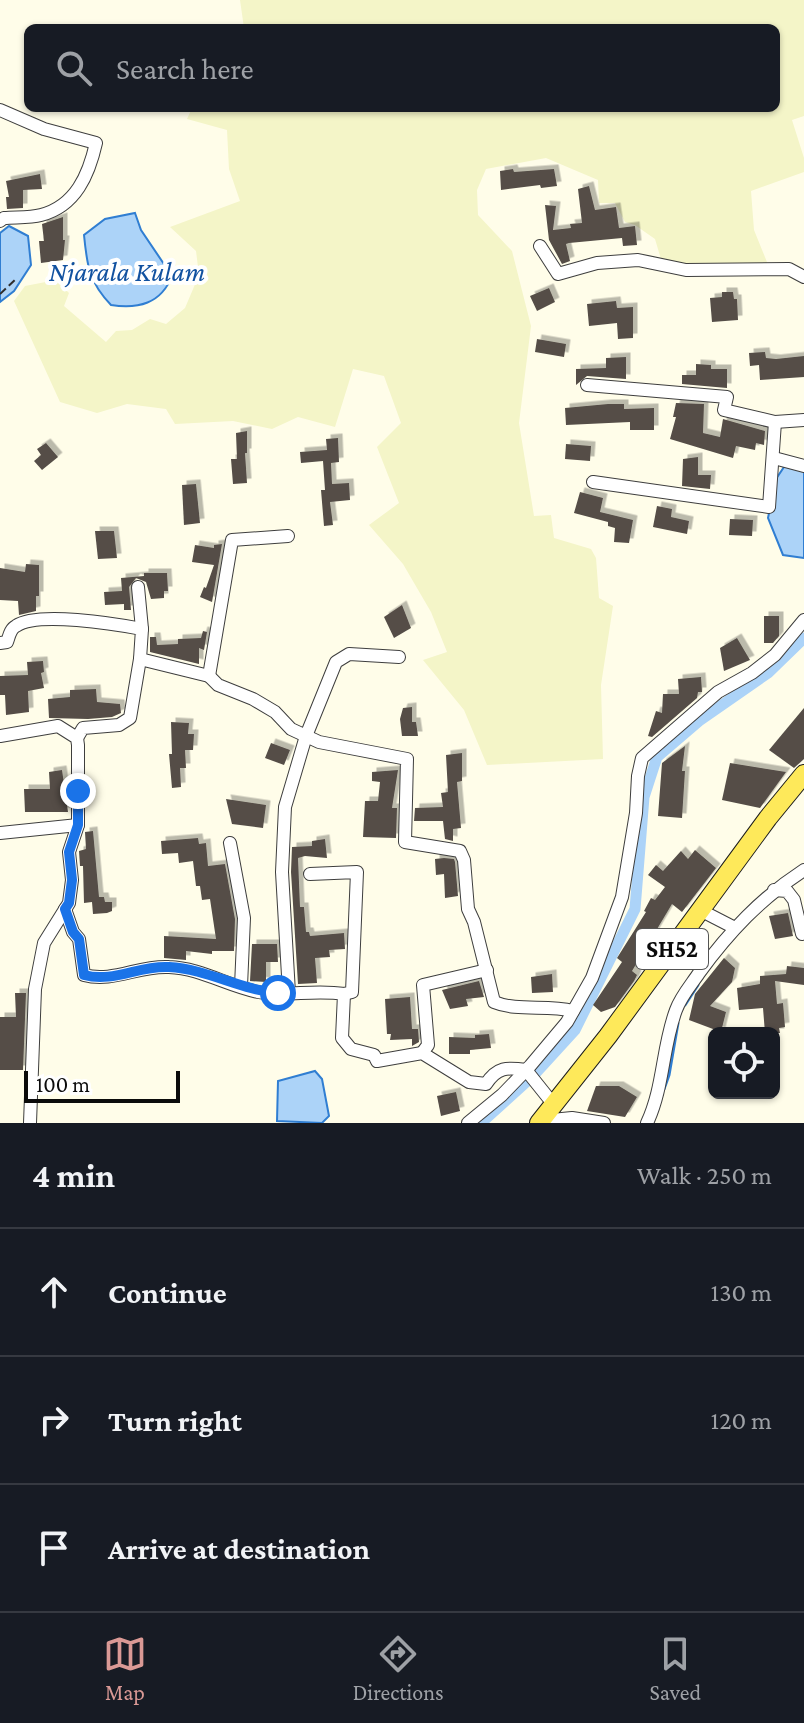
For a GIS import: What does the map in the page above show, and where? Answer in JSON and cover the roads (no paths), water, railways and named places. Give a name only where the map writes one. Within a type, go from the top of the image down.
[{"type":"main road","name":"SH52","points":[[541,1122],[804,774]]},
{"type":"street","points":[[0,110],[44,129],[96,143],[81,188],[63,203],[43,215],[4,218],[0,221]]},
{"type":"street","points":[[540,246],[558,274],[597,263],[638,260],[686,270],[789,269],[804,277]]},
{"type":"street","points":[[587,385],[727,397],[724,410],[775,422],[804,420]]},
{"type":"street","points":[[593,482],[769,507],[775,422]]},
{"type":"street","points":[[774,458],[804,466]]},
{"type":"street","points":[[209,676],[232,540],[288,536]]},
{"type":"street","points":[[30,1123],[35,989],[44,943],[69,903],[72,880],[69,852],[78,825],[77,738],[83,728],[119,725],[130,718],[142,629],[138,587]]},
{"type":"street","points":[[0,643],[7,642],[17,624],[61,618],[142,629]]},
{"type":"street","points":[[468,1123],[526,1070],[573,1011],[592,978],[622,897],[642,758],[718,692],[752,673],[775,655],[804,620]]},
{"type":"street","points":[[289,993],[282,872],[285,807],[306,736],[336,662],[349,654],[399,657]]},
{"type":"street","points":[[140,659],[209,676],[218,685],[275,712],[291,729],[319,742],[407,759],[405,842],[460,851],[464,860],[468,909],[494,1002],[506,1007],[556,1006],[573,1011]]},
{"type":"street","points":[[0,736],[58,726],[77,738]]},
{"type":"street","points":[[0,833],[78,825]]},
{"type":"street","points":[[230,843],[244,918],[241,986]]},
{"type":"street","points":[[647,1123],[657,1098],[666,1043],[676,1008],[717,948],[735,928],[774,890],[804,870]]},
{"type":"street","points":[[65,909],[73,932],[79,939],[84,975],[99,979],[144,968],[170,967],[256,992],[352,992],[357,872],[310,874]]},
{"type":"street","points":[[774,890],[787,891],[794,900],[802,934]]},
{"type":"street","points":[[700,910],[735,928]]},
{"type":"street","points":[[422,1053],[428,1045],[423,985],[487,970]]},
{"type":"street","points":[[344,994],[342,1038],[351,1049],[374,1055],[377,1061],[422,1053],[469,1082],[486,1084],[493,1073],[502,1068],[526,1070],[554,1105]]},
{"type":"street","points":[[541,1122],[572,1118],[604,1123]]},
{"type":"water","name":"Njarala Kulam","points":[[135,213],[141,230],[172,276],[155,299],[139,305],[111,305],[90,273],[84,235],[105,219]]},
{"type":"water","points":[[9,226],[28,236],[31,265],[14,291],[0,302],[0,233]]},
{"type":"water","points":[[786,464],[804,471],[804,558],[783,555],[768,518],[776,479]]},
{"type":"water","points":[[315,1071],[322,1079],[329,1116],[322,1123],[277,1121],[278,1081]]},
{"type":"waterway","points":[[481,1123],[533,1076],[575,1030],[635,909],[644,797],[657,757],[699,721],[768,673],[804,638]]},
{"type":"waterway","points":[[685,1005],[698,985]]},
{"type":"waterway","points":[[664,1089],[678,1023]]}]
